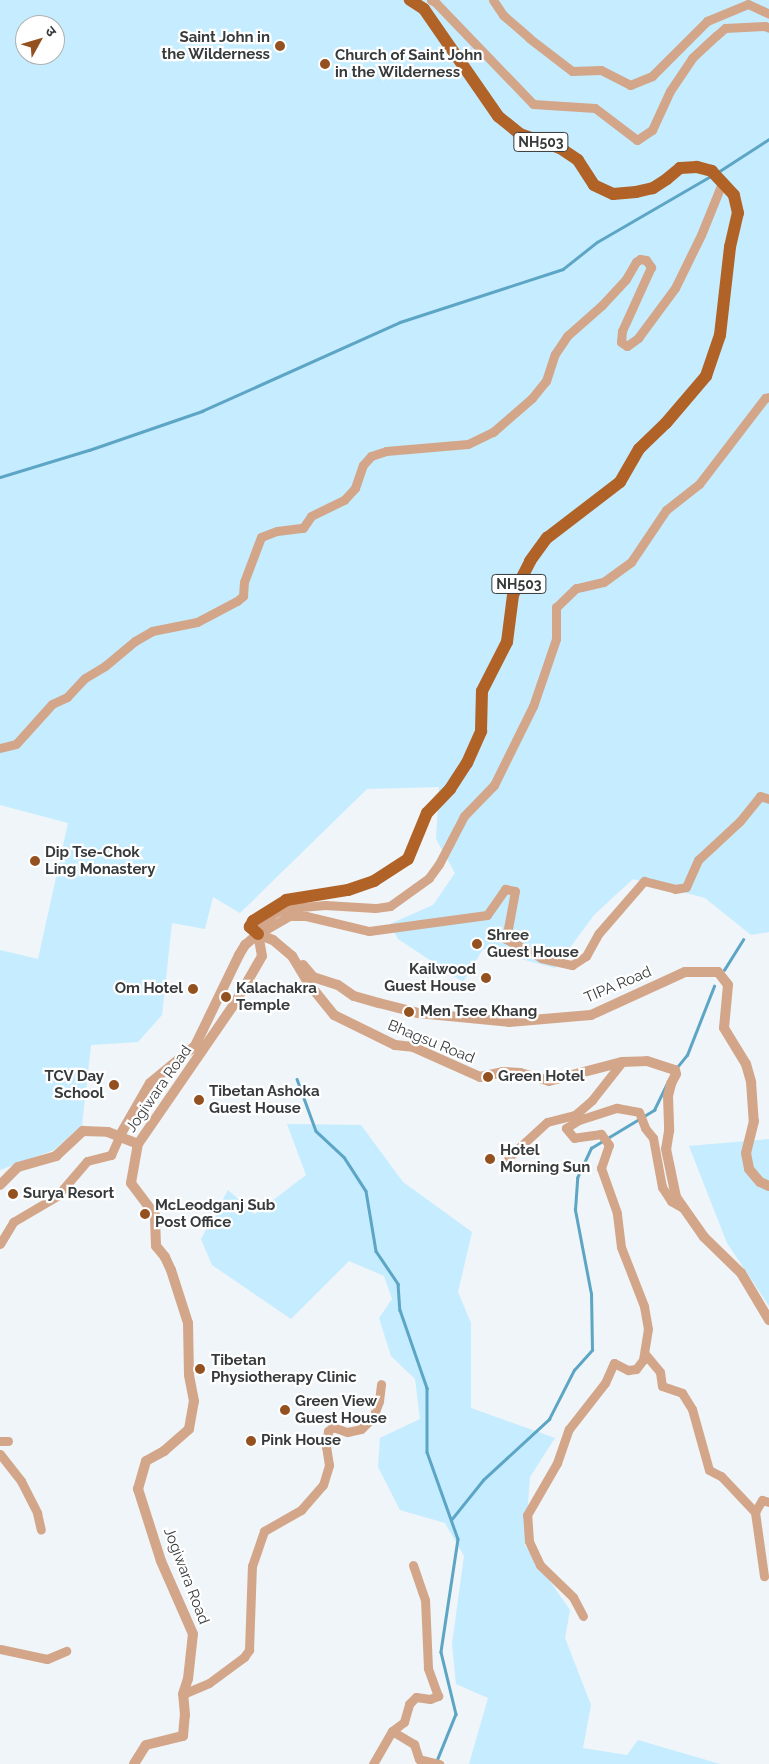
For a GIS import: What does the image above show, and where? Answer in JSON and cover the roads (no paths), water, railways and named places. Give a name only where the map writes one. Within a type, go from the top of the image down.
[{"type":"main road","name":"NH503","points":[[258,934],[250,927],[253,921],[286,900],[348,890],[374,881],[408,858],[428,813],[450,788],[467,763],[481,731],[482,691],[508,642],[513,595],[530,561],[547,538],[620,482],[639,449],[666,423],[706,376],[720,335],[730,247],[738,213],[734,195],[718,178],[696,167],[680,168],[652,188],[636,192],[614,194],[594,185],[578,160],[560,148],[520,134],[498,116],[424,9],[410,0]]},
{"type":"street","points":[[431,0],[436,2],[533,104],[595,108],[637,140],[652,130],[670,91],[692,58],[716,36],[726,28],[769,28]]},
{"type":"street","points":[[493,0],[503,14],[516,26],[572,71],[601,70],[630,85],[652,76],[707,21],[748,4],[769,14]]},
{"type":"street","points":[[0,748],[16,744],[52,704],[67,697],[85,678],[105,666],[135,641],[152,631],[196,622],[237,601],[243,596],[244,582],[261,537],[277,531],[303,528],[311,516],[344,500],[355,488],[363,465],[371,456],[386,451],[468,444],[493,432],[532,398],[546,381],[555,354],[567,336],[602,305],[626,279],[636,262],[640,259],[646,260],[651,267],[622,331],[621,342],[627,346],[638,338],[675,288],[701,235],[718,178]]},
{"type":"street","points":[[258,934],[256,929],[266,918],[282,911],[325,905],[375,908],[390,906],[418,888],[429,878],[439,864],[464,816],[494,786],[533,706],[556,639],[556,607],[576,588],[603,582],[631,562],[666,510],[698,484],[765,398],[769,397]]},
{"type":"street","points":[[0,1244],[13,1222],[57,1196],[87,1161],[111,1155],[119,1137],[150,1083],[195,1046],[245,944],[289,916],[306,916],[368,931],[488,916],[506,889],[515,891],[506,939],[541,958],[572,965],[586,956],[598,933],[644,881],[675,888],[686,887],[698,860],[740,821],[760,796],[769,800]]},
{"type":"street","name":"Bhagsu Road","points":[[258,934],[273,940],[292,956],[309,984],[334,1015],[395,1045],[412,1047],[480,1077],[503,1072],[520,1073],[549,1081],[622,1062],[647,1061],[667,1066],[676,1074],[668,1096],[669,1131],[666,1149],[676,1197],[704,1237],[741,1273],[769,1320]]},
{"type":"street","name":"Jogiwara Road","points":[[134,1764],[146,1745],[183,1736],[185,1715],[183,1694],[188,1679],[193,1634],[161,1561],[138,1489],[146,1461],[164,1451],[188,1429],[194,1401],[189,1375],[188,1323],[171,1270],[156,1246],[155,1216],[131,1183],[138,1144],[200,1056],[262,956],[258,934]]},
{"type":"street","name":"TIPA Road","points":[[281,947],[291,951],[313,976],[338,985],[354,996],[418,1013],[509,1022],[591,1015],[685,972],[718,972],[724,977],[728,985],[724,1028],[746,1064],[751,1082],[754,1121],[746,1153],[749,1170],[760,1182],[769,1186]]},
{"type":"street","points":[[508,1158],[547,1122],[575,1114],[592,1100],[622,1062]]},
{"type":"street","points":[[583,1616],[573,1597],[540,1565],[529,1541],[527,1516],[557,1464],[569,1429],[605,1383],[614,1363],[628,1370],[636,1369],[645,1354],[648,1329],[644,1306],[621,1247],[617,1213],[601,1168],[607,1141],[601,1134],[574,1138],[566,1128],[579,1120],[617,1108],[639,1112],[645,1128],[653,1138],[662,1187],[671,1201],[683,1208]]},
{"type":"street","points":[[0,1185],[18,1167],[56,1156],[83,1131],[108,1132],[138,1144]]},
{"type":"street","points":[[645,1354],[660,1372],[662,1386],[682,1393],[692,1409],[709,1470],[721,1476],[754,1512],[764,1576]]},
{"type":"street","points":[[183,1694],[208,1683],[244,1657],[249,1650],[252,1566],[264,1531],[301,1510],[323,1485],[329,1465],[326,1446],[328,1431],[333,1427],[347,1432],[361,1429],[373,1417],[379,1401],[381,1384]]},
{"type":"street","points":[[0,1454],[21,1481],[36,1513],[41,1530]]},
{"type":"street","points":[[754,1512],[762,1500],[769,1502]]},
{"type":"street","points":[[373,1764],[392,1731],[404,1722],[409,1704],[416,1697],[430,1698],[438,1696],[428,1668],[425,1600],[413,1566]]},
{"type":"street","points":[[0,1650],[47,1659],[66,1651]]},
{"type":"street","points":[[392,1731],[414,1744],[419,1759],[439,1764]]},
{"type":"waterway","points":[[718,172],[769,139]]},
{"type":"waterway","points":[[0,477],[89,450],[202,411],[400,322],[563,269],[597,242],[711,176]]},
{"type":"waterway","points":[[724,970],[743,939]]},
{"type":"waterway","points":[[678,1066],[687,1055],[714,986]]},
{"type":"waterway","points":[[297,1079],[316,1131],[344,1157],[366,1191],[376,1251],[398,1284],[400,1310],[427,1388],[427,1452],[458,1539],[441,1652],[456,1714],[437,1761]]},
{"type":"waterway","points":[[451,1520],[483,1480],[549,1419],[574,1370],[592,1350],[591,1294],[575,1210],[577,1178],[591,1148],[654,1110],[666,1085]]},
{"type":"place","name":"Saint John in the Wilderness","points":[[280,46]]},
{"type":"place","name":"Church of Saint John in the Wilderness","points":[[325,64]]},
{"type":"place","name":"Dip Tse-Chok Ling Monastery","points":[[35,861]]},
{"type":"place","name":"Shree Guest House","points":[[477,944]]},
{"type":"place","name":"Kailwood Guest House","points":[[486,978]]},
{"type":"place","name":"Om Hotel","points":[[193,989]]},
{"type":"place","name":"Kalachakra Temple","points":[[226,997]]},
{"type":"place","name":"Men Tsee Khang","points":[[409,1012]]},
{"type":"place","name":"Green Hotel","points":[[488,1077]]},
{"type":"place","name":"TCV Day School","points":[[114,1085]]},
{"type":"place","name":"Tibetan Ashoka Guest House","points":[[199,1100]]},
{"type":"place","name":"Hotel Morning Sun","points":[[490,1159]]},
{"type":"place","name":"Surya Resort","points":[[13,1194]]},
{"type":"place","name":"McLeodganj Sub Post Office","points":[[145,1214]]},
{"type":"place","name":"Tibetan Physiotherapy Clinic","points":[[200,1369]]},
{"type":"place","name":"Green View Guest House","points":[[285,1410]]},
{"type":"place","name":"Pink House","points":[[251,1441]]}]
